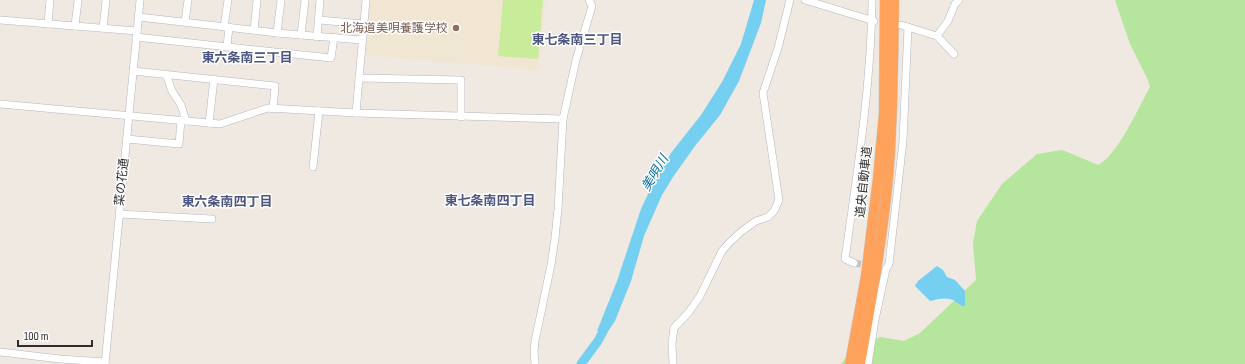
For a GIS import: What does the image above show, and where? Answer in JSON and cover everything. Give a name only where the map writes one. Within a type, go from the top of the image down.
[{"type":"highway","name":"道央自動車道","points":[[850,364],[866,276],[879,172],[884,114],[885,0]]},
{"type":"highway","name":"道央自動車道","points":[[860,364],[875,276],[888,180],[892,114],[894,0]]},
{"type":"street","points":[[48,24],[50,0]]},
{"type":"street","points":[[75,26],[78,0]]},
{"type":"street","points":[[103,28],[106,0]]},
{"type":"street","name":"菜の花通","points":[[105,363],[140,0]]},
{"type":"street","points":[[185,22],[188,0]]},
{"type":"street","points":[[227,47],[226,27],[228,0]]},
{"type":"street","points":[[254,30],[257,0]]},
{"type":"street","points":[[277,33],[281,0]]},
{"type":"street","points":[[301,35],[305,0]]},
{"type":"street","points":[[317,37],[320,0]]},
{"type":"street","points":[[356,113],[366,0]]},
{"type":"street","points":[[535,364],[535,341],[550,271],[555,238],[563,119],[576,60],[592,6],[589,0]]},
{"type":"street","points":[[673,364],[672,343],[674,328],[700,296],[722,251],[742,232],[756,222],[768,217],[774,211],[779,200],[763,93],[778,48],[790,0]]},
{"type":"street","points":[[805,0],[873,21]]},
{"type":"street","points":[[854,263],[845,259],[864,113],[873,21],[872,0]]},
{"type":"street","points":[[937,36],[948,21],[955,4],[959,0]]},
{"type":"street","points":[[139,17],[277,33],[362,40]]},
{"type":"street","points":[[0,20],[103,28],[227,47],[331,58],[334,37]]},
{"type":"street","points":[[319,20],[364,24]]},
{"type":"street","points":[[868,364],[883,268],[889,264],[903,141],[904,26],[937,36],[954,54]]},
{"type":"street","points":[[133,71],[275,86],[273,109]]},
{"type":"street","points":[[127,139],[179,144],[184,120],[181,105],[172,91],[166,74]]},
{"type":"street","points":[[359,78],[462,80],[461,116]]},
{"type":"street","points":[[209,123],[214,80]]},
{"type":"street","points":[[0,104],[220,124],[268,108],[356,113],[563,119]]},
{"type":"street","points":[[313,167],[319,111]]},
{"type":"street","points":[[119,214],[212,219]]},
{"type":"street","points":[[0,352],[60,362],[105,363]]},
{"type":"shaded area","name":"北海道美唄養護学校","points":[[371,0],[545,0],[539,70],[366,55]]},
{"type":"green space","points":[[503,0],[543,0],[538,59],[498,56]]},
{"type":"green space","points":[[1115,0],[1245,0],[1245,364],[841,364],[851,351],[880,337],[904,341],[920,333],[976,280],[973,243],[977,221],[1002,184],[1037,154],[1062,150],[1098,165],[1113,152],[1127,130],[1150,87],[1130,44]]},
{"type":"water","points":[[754,0],[766,0],[761,23],[739,81],[720,115],[695,146],[662,195],[644,236],[631,281],[615,321],[606,334],[597,331],[617,281],[641,209],[649,192],[671,153],[701,115],[722,82],[741,44]]},
{"type":"water","points":[[937,266],[943,270],[947,277],[955,280],[965,291],[965,306],[950,299],[930,301],[915,286],[918,281]]},
{"type":"waterway","name":"美唄川","points":[[581,364],[598,341],[607,324]]},
{"type":"tunnel","points":[[854,263],[872,266]]},
{"type":"place","name":"北海道美唄養護学校","points":[[456,28]]},
{"type":"district","name":"東七条南三丁目","points":[[577,40]]},
{"type":"district","name":"東六条南三丁目","points":[[247,58]]},
{"type":"district","name":"東七条南四丁目","points":[[490,201]]},
{"type":"district","name":"東六条南四丁目","points":[[227,202]]}]
